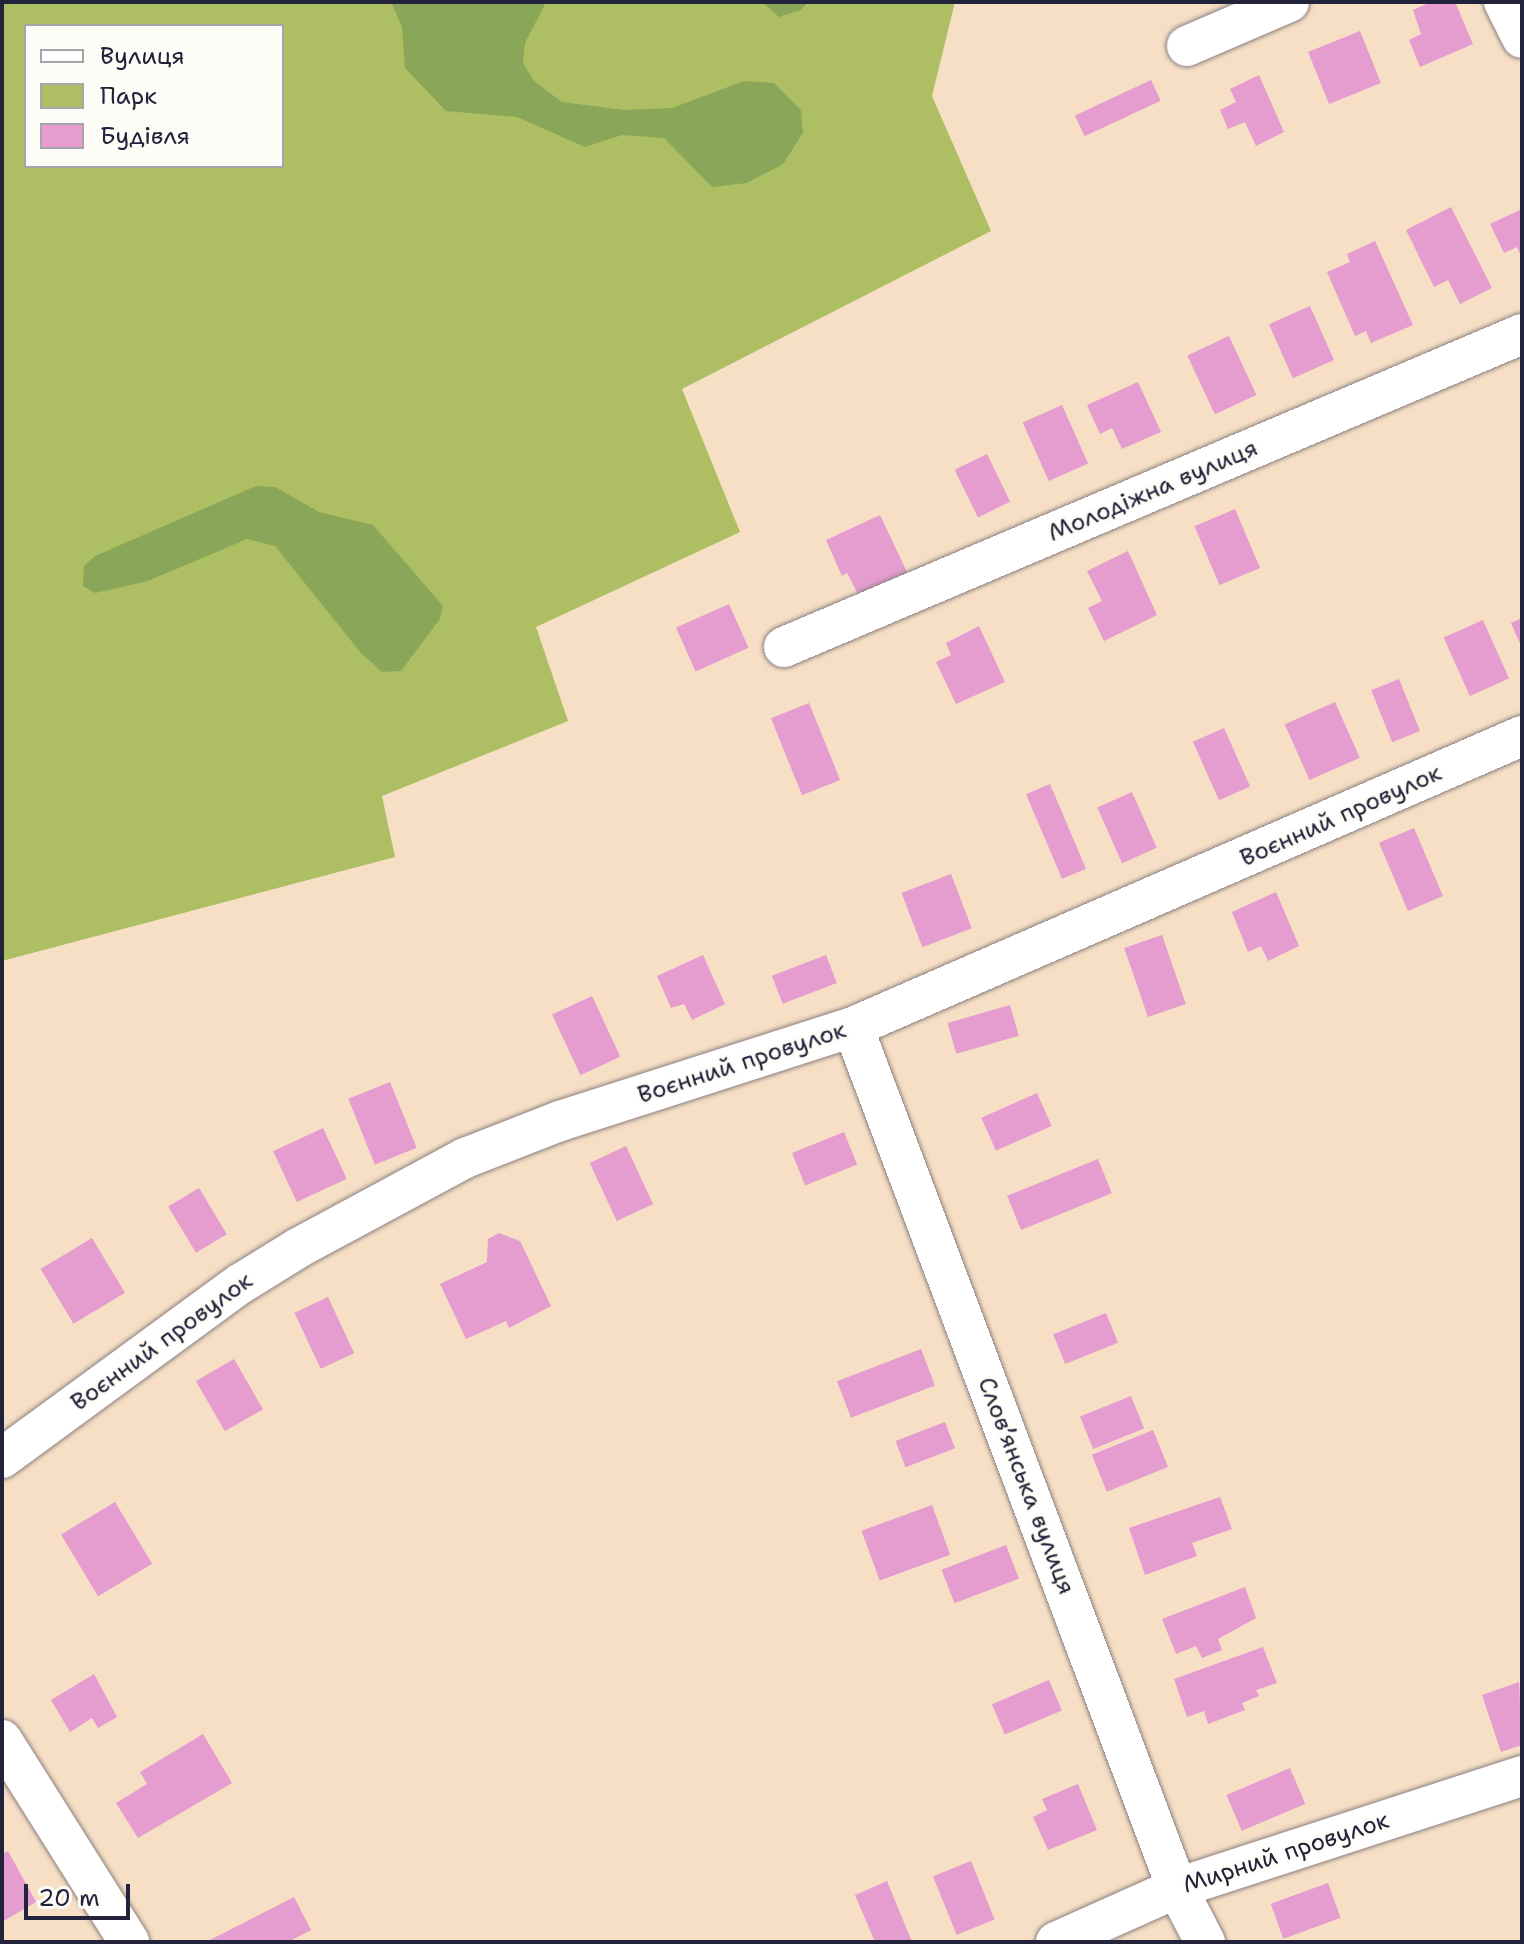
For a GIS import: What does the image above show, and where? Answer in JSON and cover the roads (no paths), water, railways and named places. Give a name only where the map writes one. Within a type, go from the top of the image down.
[{"type":"street","points":[[1187,46],[1289,2]]},
{"type":"street","points":[[1504,2],[1522,38]]},
{"type":"street","name":"Молодіжна вулиця","points":[[784,647],[1522,334]]},
{"type":"street","name":"Воєнний провулок","points":[[2,1458],[240,1284],[385,1199],[465,1158],[560,1121],[853,1027],[1522,736]]},
{"type":"street","name":"Словʼянська вулиця","points":[[853,1027],[1177,1888],[1205,1942]]},
{"type":"street","points":[[2,1740],[129,1942]]},
{"type":"street","name":"Мирний провулок","points":[[1056,1942],[1177,1888],[1522,1776]]}]
